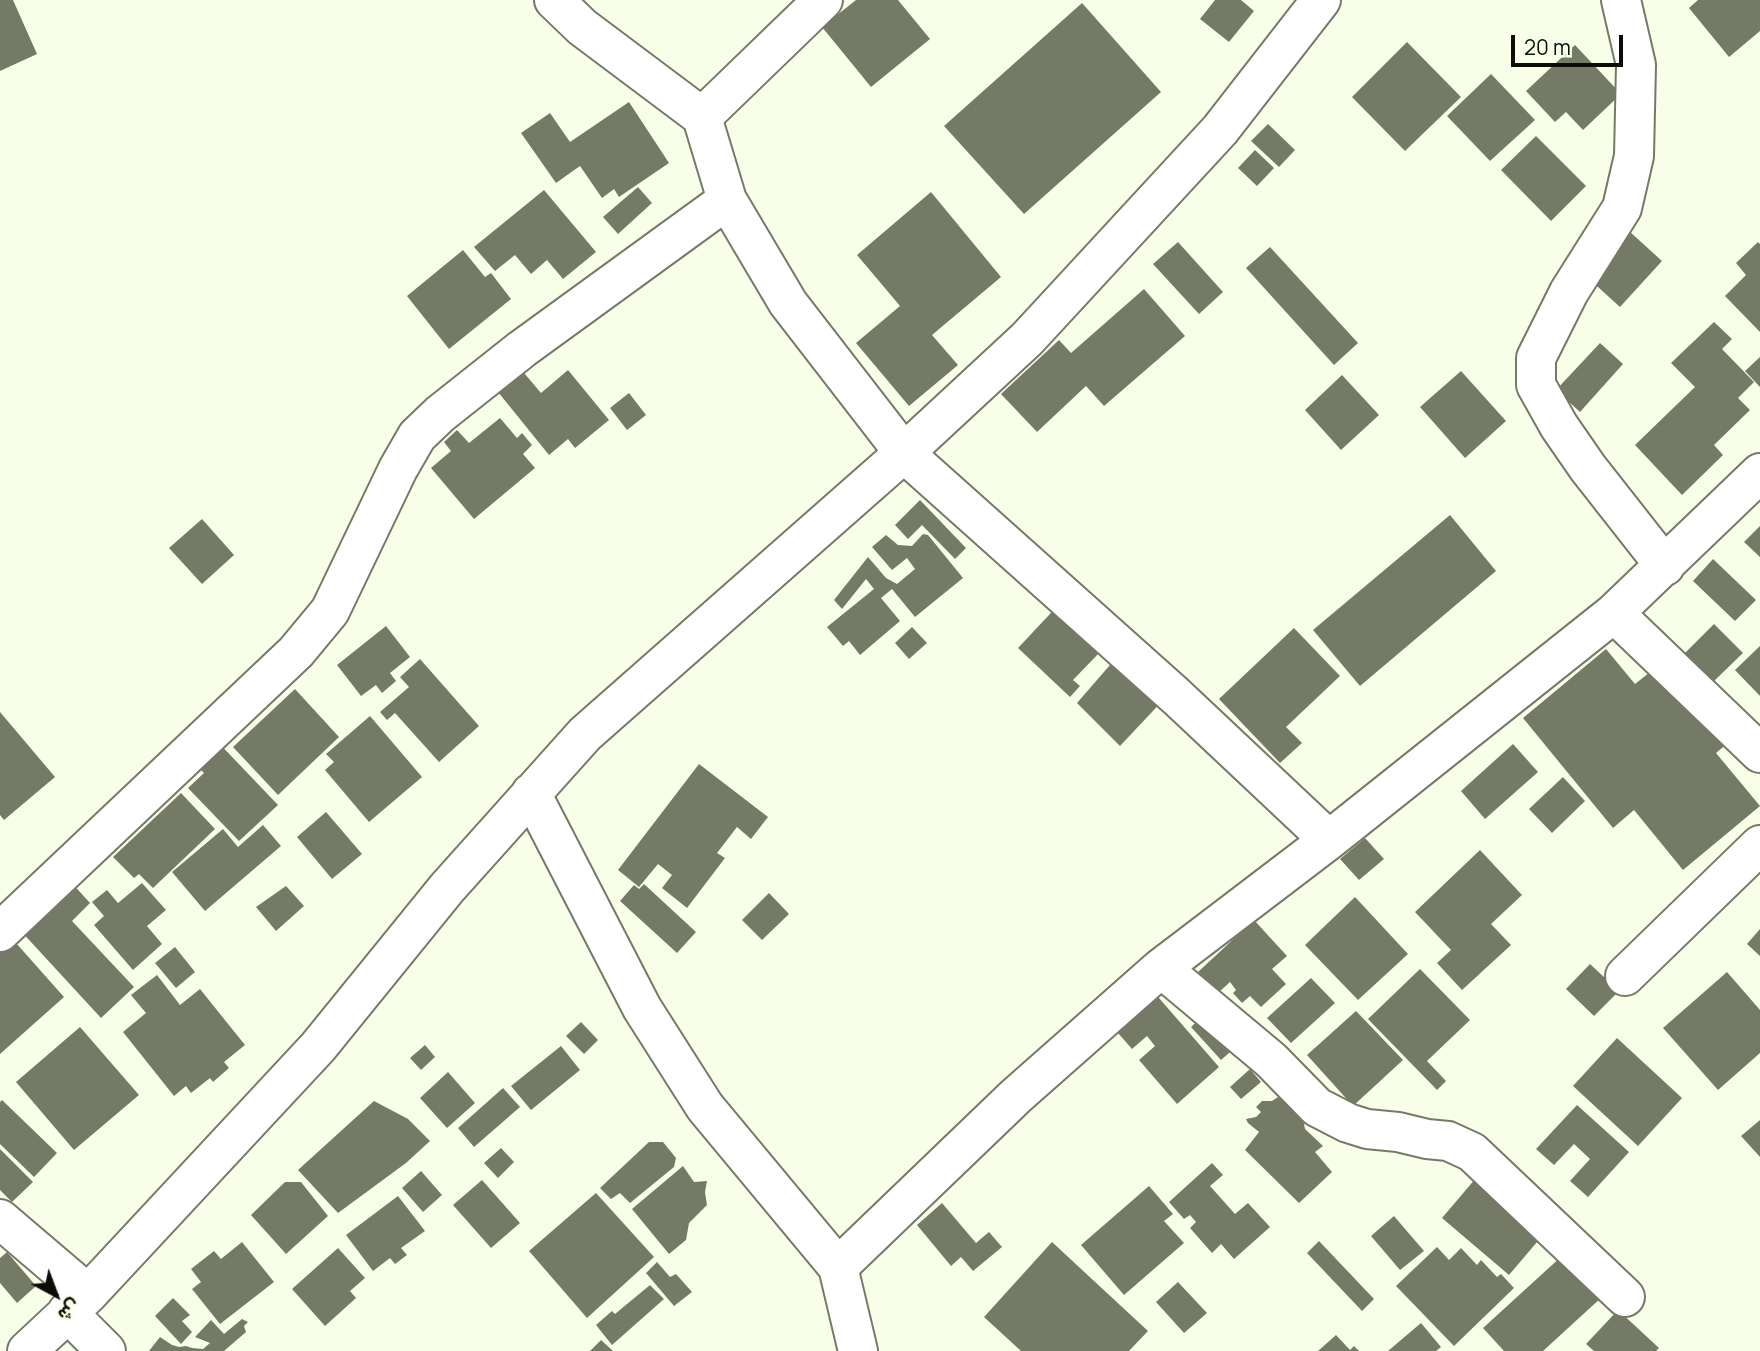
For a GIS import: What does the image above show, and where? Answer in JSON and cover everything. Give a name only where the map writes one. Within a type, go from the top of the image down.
[{"type":"street","points":[[554,0],[582,27],[702,117],[727,200],[788,303],[904,453],[1178,698],[1329,840]]},
{"type":"street","points":[[702,117],[823,0]]},
{"type":"street","points":[[27,1351],[78,1303],[318,1047],[447,888],[585,734],[904,453],[1027,339],[1211,139],[1321,0]]},
{"type":"street","points":[[1621,0],[1636,65],[1634,156],[1622,208],[1569,292],[1536,358],[1536,385],[1559,426],[1588,468],[1665,566]]},
{"type":"street","points":[[0,932],[296,652],[330,611],[398,469],[417,436],[440,414],[522,349],[727,200]]},
{"type":"street","points":[[838,1267],[1016,1096],[1161,968],[1329,840],[1614,613],[1760,473]]},
{"type":"street","points":[[1614,613],[1760,753]]},
{"type":"street","points":[[531,793],[642,1008],[705,1107],[838,1267],[858,1351]]},
{"type":"street","points":[[1625,976],[1760,845]]},
{"type":"street","points":[[1161,968],[1271,1060],[1317,1107],[1348,1123],[1367,1129],[1448,1141],[1472,1152],[1625,1297]]},
{"type":"street","points":[[0,1219],[78,1303],[106,1351]]},
{"type":"building","points":[[0,0],[13,0],[37,54],[0,71]]},
{"type":"building","points":[[856,0],[898,0],[930,39],[871,87],[822,27]]},
{"type":"building","points":[[1215,0],[1241,0],[1254,11],[1229,42],[1200,19]]},
{"type":"building","points":[[1698,0],[1760,0],[1760,31],[1729,57],[1689,8]]},
{"type":"building","points":[[1082,3],[1161,92],[1024,214],[944,126]]},
{"type":"building","points":[[1407,42],[1461,97],[1405,151],[1352,97]]},
{"type":"building","points":[[1575,45],[1621,94],[1583,130],[1566,112],[1555,122],[1526,91]]},
{"type":"building","points":[[1491,74],[1535,120],[1490,161],[1447,116]]},
{"type":"building","points":[[629,102],[669,163],[619,197],[614,189],[602,198],[580,166],[556,183],[521,133],[550,113],[570,142]]},
{"type":"building","points":[[1268,124],[1295,150],[1279,167],[1251,141]]},
{"type":"building","points":[[1536,136],[1586,186],[1551,221],[1501,170]]},
{"type":"building","points":[[1255,150],[1274,168],[1257,186],[1238,168]]},
{"type":"building","points":[[638,187],[652,203],[618,234],[603,217]]},
{"type":"building","points":[[544,190],[596,252],[563,279],[547,260],[531,274],[515,255],[495,271],[474,247]]},
{"type":"building","points":[[931,192],[1001,277],[932,335],[958,365],[909,406],[856,343],[900,306],[857,255]]},
{"type":"building","points":[[1629,231],[1662,261],[1620,307],[1587,277]]},
{"type":"building","points":[[1178,242],[1223,292],[1199,314],[1153,264]]},
{"type":"building","points":[[1758,242],[1760,332],[1725,296],[1746,275],[1736,263]]},
{"type":"building","points":[[1270,247],[1358,343],[1334,365],[1246,268]]},
{"type":"building","points":[[463,250],[485,277],[491,273],[511,299],[449,349],[407,296]]},
{"type":"building","points":[[1144,289],[1185,336],[1104,406],[1086,386],[1037,432],[1001,394],[1059,340],[1071,353]]},
{"type":"building","points":[[1714,322],[1732,339],[1722,349],[1754,382],[1738,398],[1750,410],[1714,445],[1723,455],[1682,495],[1635,445],[1695,387],[1671,363]]},
{"type":"building","points":[[1600,343],[1623,364],[1580,412],[1556,390]]},
{"type":"building","points":[[1760,357],[1760,387],[1745,371]]},
{"type":"building","points":[[519,367],[541,393],[568,370],[609,420],[575,448],[568,439],[549,455],[494,387]]},
{"type":"building","points":[[1461,371],[1506,421],[1465,458],[1420,407]]},
{"type":"building","points":[[1342,375],[1379,415],[1341,450],[1305,410]]},
{"type":"building","points":[[629,393],[646,415],[627,430],[610,408]]},
{"type":"building","points":[[500,418],[517,438],[522,433],[532,445],[523,454],[535,468],[474,519],[431,468],[451,451],[444,442],[457,430],[469,443]]},
{"type":"building","points":[[920,500],[966,548],[955,559],[922,525],[908,539],[895,525]]},
{"type":"building","points":[[1450,515],[1496,571],[1360,686],[1313,630]]},
{"type":"building","points":[[202,519],[234,555],[202,584],[169,548]]},
{"type":"building","points":[[1760,526],[1760,557],[1744,542]]},
{"type":"building","points":[[923,534],[928,535],[963,578],[915,617],[892,589],[881,598],[900,621],[860,655],[849,641],[843,646],[827,627],[874,589],[866,579],[842,609],[834,600],[868,557],[886,578],[897,584],[915,569],[907,558],[892,570],[872,547],[886,535],[898,545],[912,546]]},
{"type":"building","points":[[1713,559],[1756,600],[1735,621],[1693,581]]},
{"type":"building","points":[[1064,599],[1100,652],[1073,680],[1080,686],[1070,697],[1018,648]]},
{"type":"building","points":[[1714,624],[1743,653],[1713,682],[1684,654]]},
{"type":"building","points":[[386,626],[410,657],[390,673],[396,681],[382,693],[376,685],[361,696],[337,665]]},
{"type":"building","points":[[912,627],[927,643],[909,659],[895,643]]},
{"type":"building","points":[[1294,628],[1340,676],[1286,727],[1302,743],[1280,763],[1219,699]]},
{"type":"building","points":[[1760,646],[1760,696],[1735,670]]},
{"type":"building","points":[[1606,649],[1635,684],[1659,665],[1734,738],[1716,753],[1760,806],[1683,870],[1634,810],[1613,828],[1523,718]]},
{"type":"building","points":[[1123,650],[1167,696],[1120,746],[1077,703]]},
{"type":"building","points":[[420,659],[479,726],[439,762],[395,713],[387,720],[380,712],[409,687],[400,677]]},
{"type":"building","points":[[295,689],[339,737],[278,795],[233,747]]},
{"type":"building","points":[[0,712],[55,777],[4,820],[0,815]]},
{"type":"building","points":[[370,716],[422,777],[369,822],[325,770],[334,762],[326,754]]},
{"type":"building","points":[[214,738],[278,805],[239,841],[188,788],[204,773],[191,760]]},
{"type":"building","points":[[1513,744],[1538,772],[1485,819],[1461,791]]},
{"type":"building","points":[[699,764],[768,817],[751,839],[737,827],[717,853],[725,858],[687,908],[662,888],[672,875],[658,864],[639,887],[618,870]]},
{"type":"building","points":[[1563,777],[1585,801],[1552,833],[1529,809]]},
{"type":"building","points":[[181,793],[215,829],[153,888],[139,874],[134,878],[113,857]]},
{"type":"building","points":[[326,812],[362,854],[332,879],[297,837]]},
{"type":"building","points":[[263,825],[281,846],[205,911],[172,872],[223,829],[238,847]]},
{"type":"building","points":[[1365,838],[1384,859],[1359,880],[1340,859]]},
{"type":"building","points":[[1480,850],[1522,895],[1491,924],[1511,945],[1462,990],[1437,963],[1451,950],[1415,912]]},
{"type":"building","points":[[70,881],[90,903],[72,921],[134,987],[101,1018],[19,929]]},
{"type":"building","points":[[142,883],[166,910],[147,926],[162,944],[133,970],[94,925],[104,916],[92,902],[107,890],[118,903]]},
{"type":"building","points":[[644,884],[696,932],[677,953],[620,901],[634,885],[639,889]]},
{"type":"building","points":[[286,886],[304,906],[276,931],[256,907]]},
{"type":"building","points":[[769,893],[789,914],[762,940],[742,920]]},
{"type":"building","points":[[1355,897],[1408,954],[1358,1000],[1305,945]]},
{"type":"building","points":[[1254,920],[1287,956],[1272,969],[1286,984],[1261,1007],[1250,996],[1242,1003],[1233,993],[1236,990],[1230,982],[1218,993],[1198,972]]},
{"type":"building","points":[[1760,929],[1760,956],[1747,944]]},
{"type":"building","points":[[8,934],[64,997],[0,1054],[0,940]]},
{"type":"building","points":[[175,947],[195,972],[176,988],[155,963]]},
{"type":"building","points":[[1590,964],[1619,991],[1594,1016],[1566,989]]},
{"type":"building","points":[[1420,969],[1470,1020],[1427,1061],[1446,1081],[1437,1090],[1368,1019]]},
{"type":"building","points":[[1727,972],[1760,1010],[1760,1053],[1718,1090],[1663,1028]]},
{"type":"building","points":[[157,975],[180,1005],[200,989],[245,1045],[224,1062],[229,1068],[213,1082],[210,1078],[191,1093],[186,1086],[174,1096],[123,1032],[146,1013],[131,995]]},
{"type":"building","points":[[1311,978],[1335,1003],[1291,1043],[1267,1018]]},
{"type":"building","points":[[1152,990],[1219,1067],[1177,1104],[1139,1060],[1155,1046],[1147,1036],[1132,1049],[1111,1025]]},
{"type":"building","points":[[1356,1011],[1403,1060],[1353,1106],[1307,1055]]},
{"type":"building","points":[[1207,1012],[1237,1046],[1221,1060],[1191,1027]]},
{"type":"building","points":[[581,1022],[598,1040],[584,1054],[566,1036]]},
{"type":"building","points":[[80,1027],[139,1095],[74,1150],[16,1082]]},
{"type":"building","points":[[1617,1038],[1682,1098],[1638,1146],[1573,1086]]},
{"type":"building","points":[[425,1045],[435,1057],[421,1070],[410,1058]]},
{"type":"building","points":[[561,1046],[580,1070],[531,1110],[511,1086]]},
{"type":"building","points":[[1250,1069],[1261,1082],[1241,1099],[1230,1087]]},
{"type":"building","points":[[448,1072],[475,1103],[447,1128],[420,1098]]},
{"type":"building","points":[[503,1088],[520,1107],[474,1147],[458,1128]]},
{"type":"building","points":[[1278,1097],[1302,1114],[1305,1129],[1323,1146],[1315,1152],[1332,1172],[1299,1203],[1245,1150],[1259,1132],[1246,1119],[1256,1117],[1261,1112],[1256,1107],[1262,1101],[1272,1101]]},
{"type":"building","points":[[2,1100],[57,1153],[34,1177],[0,1144]]},
{"type":"building","points":[[374,1101],[408,1119],[430,1141],[406,1163],[338,1213],[298,1170]]},
{"type":"building","points":[[1577,1105],[1629,1152],[1588,1197],[1570,1181],[1590,1159],[1574,1144],[1554,1165],[1536,1149]]},
{"type":"building","points":[[1760,1120],[1760,1157],[1741,1136]]},
{"type":"building","points":[[649,1142],[663,1142],[676,1158],[674,1167],[630,1203],[620,1193],[611,1199],[600,1188]]},
{"type":"building","points":[[501,1148],[514,1162],[498,1178],[484,1163]]},
{"type":"building","points":[[0,1149],[33,1182],[12,1202],[0,1190]]},
{"type":"building","points":[[1212,1163],[1223,1175],[1210,1186],[1235,1214],[1248,1203],[1270,1227],[1234,1259],[1221,1244],[1212,1253],[1190,1228],[1196,1222],[1190,1215],[1184,1219],[1169,1202]]},
{"type":"building","points":[[683,1166],[694,1182],[707,1181],[707,1205],[689,1223],[686,1240],[669,1254],[632,1209]]},
{"type":"building","points":[[421,1171],[442,1195],[423,1212],[402,1188]]},
{"type":"building","points":[[1476,1178],[1543,1235],[1509,1275],[1442,1218]]},
{"type":"building","points":[[482,1180],[520,1223],[491,1248],[453,1205]]},
{"type":"building","points":[[285,1182],[301,1182],[328,1216],[286,1254],[251,1215]]},
{"type":"building","points":[[1149,1186],[1173,1214],[1164,1221],[1184,1243],[1124,1295],[1081,1245]]},
{"type":"building","points":[[596,1193],[654,1257],[587,1318],[529,1251]]},
{"type":"building","points":[[398,1196],[425,1231],[401,1248],[407,1255],[395,1264],[390,1258],[373,1271],[346,1235]]},
{"type":"building","points":[[942,1203],[976,1243],[989,1232],[1002,1247],[973,1271],[961,1257],[951,1266],[917,1225]]},
{"type":"building","points":[[1394,1216],[1424,1251],[1400,1270],[1371,1236]]},
{"type":"building","points":[[1319,1241],[1374,1299],[1362,1311],[1307,1253]]},
{"type":"building","points":[[242,1242],[274,1282],[220,1324],[192,1289],[201,1282],[191,1269],[214,1251],[221,1259]]},
{"type":"building","points":[[1052,1242],[1148,1331],[1129,1351],[1021,1351],[984,1317]]},
{"type":"building","points":[[1437,1247],[1449,1260],[1461,1248],[1477,1265],[1481,1260],[1497,1277],[1501,1274],[1514,1288],[1454,1346],[1396,1286]]},
{"type":"building","points":[[338,1248],[365,1278],[350,1291],[356,1298],[325,1326],[292,1289]]},
{"type":"building","points":[[7,1252],[36,1286],[17,1303],[0,1283],[0,1258]]},
{"type":"building","points":[[1563,1255],[1602,1297],[1543,1351],[1504,1351],[1483,1328]]},
{"type":"building","points":[[657,1262],[670,1277],[676,1274],[692,1292],[674,1306],[646,1273]]},
{"type":"building","points":[[1178,1282],[1207,1313],[1184,1333],[1156,1302]]},
{"type":"building","points":[[650,1285],[664,1299],[612,1345],[596,1325],[612,1311],[615,1314]]},
{"type":"building","points":[[173,1298],[190,1315],[182,1321],[192,1332],[181,1344],[155,1316]]},
{"type":"building","points":[[1618,1310],[1659,1348],[1656,1351],[1594,1351],[1586,1344]]},
{"type":"building","points":[[242,1319],[248,1322],[244,1326],[246,1332],[224,1351],[149,1351],[160,1337],[179,1347],[203,1349],[210,1343],[195,1337],[211,1320],[224,1334]]},
{"type":"building","points":[[1421,1323],[1441,1347],[1436,1351],[1388,1351]]},
{"type":"building","points":[[1336,1335],[1350,1350],[1354,1346],[1359,1351],[1318,1351]]},
{"type":"building","points":[[601,1340],[613,1351],[590,1351]]}]
